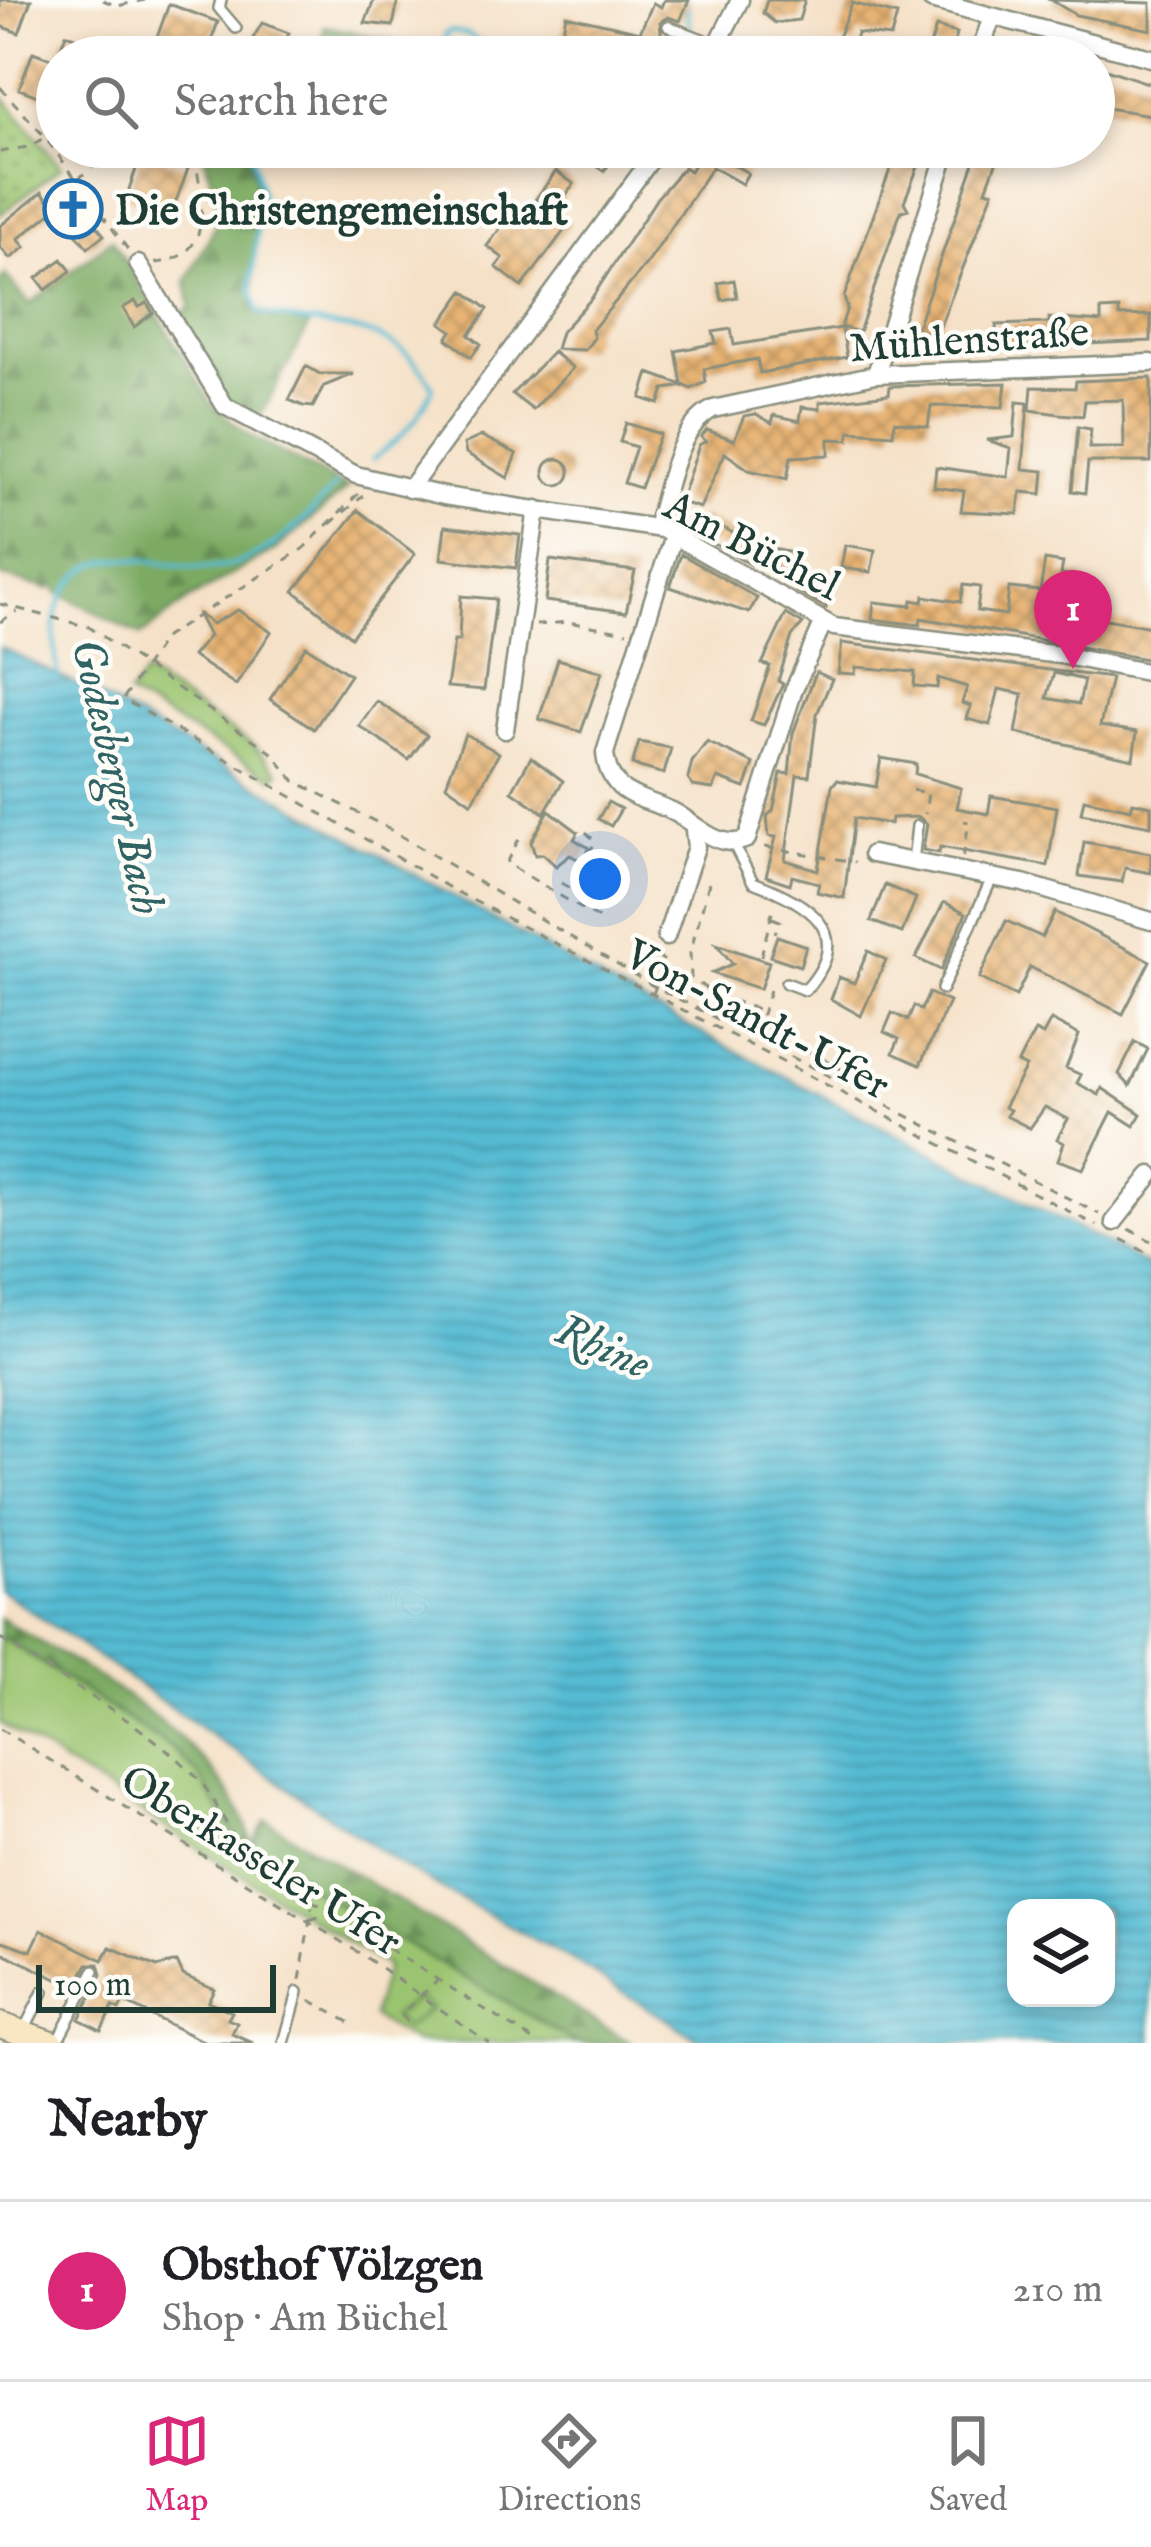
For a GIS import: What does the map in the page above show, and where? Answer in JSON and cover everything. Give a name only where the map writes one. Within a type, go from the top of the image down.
[{"type":"main road","points":[[11,2029],[54,2043]]},
{"type":"street","points":[[722,36],[740,0]]},
{"type":"street","points":[[931,0],[1066,36]]},
{"type":"street","points":[[985,36],[992,17]]},
{"type":"street","points":[[1115,49],[1151,58]]},
{"type":"street","points":[[409,489],[645,168]]},
{"type":"street","points":[[876,374],[941,168]]},
{"type":"street","name":"Am Büchel","points":[[138,264],[225,406],[317,458],[409,489],[664,531],[823,623],[1060,655],[1151,674]]},
{"type":"street","name":"Mühlenstraße","points":[[664,531],[685,440],[701,416],[876,374],[1151,363]]},
{"type":"street","points":[[505,730],[524,626],[537,509]]},
{"type":"street","points":[[664,531],[605,760],[622,788],[682,816],[694,830],[696,847],[666,937]]},
{"type":"street","points":[[694,830],[740,841],[823,623]]},
{"type":"street","points":[[872,854],[993,877],[1151,922]]},
{"type":"street","points":[[1114,1222],[1151,1175]]},
{"type":"lane","points":[[220,0],[219,8],[236,28]]},
{"type":"lane","points":[[668,26],[686,36]]},
{"type":"lane","points":[[913,862],[917,826]]},
{"type":"lane","points":[[740,841],[753,882],[810,908],[826,938],[815,979],[805,990],[786,983]]},
{"type":"lane","points":[[942,989],[993,877]]},
{"type":"lane","points":[[54,2043],[94,1971]]},
{"type":"lane","points":[[11,2029],[43,1992]]},
{"type":"lane","points":[[284,2043],[298,1992]]},
{"type":"path","points":[[103,0],[117,6],[145,0]]},
{"type":"path","points":[[235,36],[236,28]]},
{"type":"path","points":[[0,87],[36,127]]},
{"type":"path","points":[[0,152],[36,144]]},
{"type":"path","points":[[69,168],[138,264],[178,261],[193,248],[203,204],[197,168]]},
{"type":"path","points":[[78,179],[91,168]]},
{"type":"path","points":[[141,668],[181,624],[272,571],[328,524],[339,521],[375,480]]},
{"type":"path","name":"Von-Sandt-Ufer","points":[[0,604],[88,627],[141,668],[271,752],[295,781],[383,826],[655,987],[1151,1241]]},
{"type":"path","points":[[0,622],[19,610]]},
{"type":"path","points":[[524,626],[567,622],[640,635]]},
{"type":"path","name":"Von-Sandt-Ufer","points":[[141,668],[123,698],[455,891],[1151,1255]]},
{"type":"path","points":[[290,793],[295,781]]},
{"type":"path","points":[[960,870],[969,822],[964,821]]},
{"type":"path","points":[[561,883],[574,890],[595,852],[595,841],[585,831]]},
{"type":"path","points":[[519,839],[506,863],[602,921]]},
{"type":"path","points":[[740,841],[854,863],[872,854]]},
{"type":"path","points":[[709,883],[694,932],[691,977],[715,995],[763,1011]]},
{"type":"path","points":[[761,956],[778,892]]},
{"type":"path","points":[[770,917],[780,921],[775,933]]},
{"type":"path","points":[[652,996],[665,962]]},
{"type":"path","points":[[770,990],[759,1023],[871,1086]]},
{"type":"path","points":[[0,1639],[172,1754],[199,1778],[239,1850],[313,1904],[440,1978],[538,2043]]},
{"type":"path","name":"Oberkasseler Ufer","points":[[0,1729],[308,1921],[489,2043]]},
{"type":"path","points":[[313,1904],[298,1992],[356,2026]]},
{"type":"path","points":[[308,1921],[329,1913]]},
{"type":"path","points":[[407,2022],[401,2014],[440,1978]]},
{"type":"green space","points":[[325,26],[369,36],[323,36]]},
{"type":"green space","points":[[0,92],[36,136],[36,168],[60,168],[0,215]]},
{"type":"green space","points":[[208,168],[252,168],[258,195],[252,309],[309,326],[256,424],[224,399],[176,317],[191,308],[186,282],[221,215]]},
{"type":"green space","points":[[112,239],[213,406],[250,436],[348,488],[276,549],[185,602],[141,636],[57,592],[53,584],[49,589],[0,576],[0,280],[5,275],[30,304]]},
{"type":"green space","points":[[145,674],[253,745],[279,772],[274,778],[128,695]]},
{"type":"green space","points":[[0,1618],[110,1685],[183,1740],[237,1806],[252,1844],[266,1820],[631,2043],[577,2043],[312,1889],[252,1846],[240,1845],[199,1776],[174,1750],[0,1636]]},
{"type":"green space","points":[[0,1636],[174,1750],[199,1776],[240,1845],[252,1846],[312,1889],[577,2043],[415,2043],[372,2017],[386,1966],[0,1723]]},
{"type":"green space","points":[[417,1998],[431,2008],[405,2029],[393,2016]]},
{"type":"water","name":"Rhine","points":[[0,647],[94,693],[619,990],[1151,1267],[1151,2043],[704,2043],[580,1965],[405,1868],[0,1590]]},
{"type":"building","points":[[0,0],[31,0],[19,33],[0,26]]},
{"type":"building","points":[[374,0],[398,0],[393,26],[365,23]]},
{"type":"building","points":[[664,0],[689,0],[680,21],[668,17],[660,22],[662,36],[562,36],[566,15],[640,32],[653,3],[661,7]]},
{"type":"building","points":[[767,0],[805,0],[799,20],[775,23],[763,13]]},
{"type":"building","points":[[1051,0],[1151,3],[1151,30],[1076,15]]},
{"type":"building","points":[[852,3],[897,15],[891,36],[839,36]]},
{"type":"building","points":[[169,4],[218,22],[213,36],[158,36]]},
{"type":"building","points":[[262,23],[289,33],[288,36],[254,36]]},
{"type":"building","points":[[936,27],[957,33],[956,36],[933,36]]},
{"type":"building","points":[[33,52],[36,53],[36,96],[19,89]]},
{"type":"building","points":[[1115,72],[1151,84],[1151,115],[1115,109]]},
{"type":"building","points":[[136,168],[188,169],[172,212],[126,198]]},
{"type":"building","points":[[683,168],[711,168],[649,261],[592,330],[594,338],[585,350],[556,349],[561,332],[591,299],[657,198]]},
{"type":"building","points":[[714,168],[739,168],[748,173],[742,184]]},
{"type":"building","points":[[891,168],[918,168],[904,202],[908,209],[901,211],[859,332],[841,327],[847,308],[844,297]]},
{"type":"building","points":[[972,168],[994,168],[986,190],[993,192],[936,336],[916,330]]},
{"type":"building","points":[[556,171],[574,184],[554,211],[570,223],[522,287],[496,267],[503,258],[487,246],[511,214],[526,225],[542,205],[535,200]]},
{"type":"building","points":[[42,192],[56,209],[18,239],[25,247],[10,259],[0,247],[0,226]]},
{"type":"building","points":[[75,200],[104,235],[88,248],[59,213]]},
{"type":"building","points":[[62,259],[71,271],[46,290],[37,278]]},
{"type":"building","points":[[734,280],[737,297],[722,300],[718,283]]},
{"type":"building","points":[[464,291],[488,309],[469,335],[481,344],[471,357],[447,339],[452,331],[441,323]]},
{"type":"building","points":[[135,301],[139,307],[147,303],[153,313],[134,327],[123,308]]},
{"type":"building","points":[[1119,309],[1119,316],[1151,315],[1151,341],[997,348],[996,325],[1049,323],[1049,318],[1101,322],[1101,310]]},
{"type":"building","points":[[842,328],[847,357],[760,373],[757,359],[704,369],[706,382],[691,389],[682,384],[676,351],[716,343],[713,332],[731,329],[734,345]]},
{"type":"building","points":[[553,352],[573,368],[533,410],[512,394]]},
{"type":"building","points":[[306,366],[320,374],[354,374],[324,386],[313,407],[303,406],[289,400]]},
{"type":"building","points":[[649,373],[685,386],[664,389],[659,404],[641,398]]},
{"type":"building","points":[[1151,378],[1151,462],[1088,462],[1085,493],[1072,491],[1078,427],[1091,429],[1089,448],[1124,448],[1123,400],[1085,401],[1083,416],[1030,410],[1032,387],[1075,388],[1076,381]]},
{"type":"building","points":[[1006,383],[1003,407],[931,406],[928,427],[895,421],[893,434],[850,431],[849,440],[829,439],[829,455],[791,457],[787,479],[749,470],[725,453],[700,508],[680,502],[699,445],[706,441],[701,437],[707,430],[734,440],[744,416],[756,414],[772,423],[774,415],[800,421],[802,407],[820,409],[820,402],[889,394],[890,386]]},
{"type":"building","points":[[1017,402],[1028,403],[1023,469],[1044,471],[1042,494],[1021,492],[1018,514],[961,511],[964,491],[934,487],[936,467],[1008,477],[1011,448],[987,440],[1014,437]]},
{"type":"building","points":[[626,423],[660,434],[640,488],[624,483],[636,447],[620,442]]},
{"type":"building","points":[[482,436],[517,454],[508,478],[466,453],[464,444]]},
{"type":"building","points":[[557,459],[570,472],[557,485],[544,472]]},
{"type":"building","points":[[358,510],[415,554],[351,637],[294,591]]},
{"type":"building","points":[[702,517],[759,546],[797,554],[793,582],[777,576],[780,569],[751,560],[750,564],[693,532]]},
{"type":"building","points":[[445,526],[520,535],[516,568],[441,559]]},
{"type":"building","points":[[845,545],[875,550],[871,572],[841,568]]},
{"type":"building","points":[[681,554],[757,598],[749,613],[670,587]]},
{"type":"building","points":[[550,560],[635,571],[626,612],[545,601]]},
{"type":"building","points":[[1045,560],[1063,563],[1061,574],[1084,577],[1078,614],[1151,627],[1151,660],[921,618],[920,625],[872,619],[874,602],[911,606],[912,600],[923,602],[924,596],[960,602],[963,585],[980,587],[977,611],[1006,615],[1009,588],[1040,591]]},
{"type":"building","points":[[798,585],[830,590],[826,608],[796,591]]},
{"type":"building","points":[[461,596],[496,599],[484,690],[447,687],[454,641],[459,641]]},
{"type":"building","points":[[238,610],[271,632],[236,685],[192,656],[209,636],[197,613],[212,624]]},
{"type":"building","points":[[786,614],[803,624],[792,636],[778,681],[783,684],[764,725],[751,721],[770,666],[762,664]]},
{"type":"building","points":[[842,643],[1111,678],[1100,726],[1137,732],[1133,759],[1016,733],[1023,694],[999,689],[990,725],[967,719],[971,706],[962,703],[967,687],[938,678],[937,688],[914,686],[915,672],[856,667],[855,674],[838,673]],"holes":[[[1054,673],[1084,680],[1079,704],[1047,698]]]},
{"type":"building","points":[[306,646],[350,675],[314,729],[270,699]]},
{"type":"building","points":[[558,659],[602,672],[581,732],[539,719]]},
{"type":"building","points":[[816,672],[832,679],[817,714],[809,776],[797,775],[785,860],[818,870],[832,786],[837,780],[876,787],[881,758],[916,764],[915,774],[961,788],[957,808],[988,814],[991,796],[1057,807],[1048,866],[940,847],[939,853],[923,850],[927,824],[919,817],[891,818],[890,824],[854,818],[844,898],[817,892],[819,883],[792,876],[790,884],[766,876],[776,837],[769,836],[767,816],[773,811],[781,773],[789,774],[793,733]]},
{"type":"building","points":[[377,701],[427,735],[409,760],[359,726]]},
{"type":"building","points":[[465,734],[499,753],[472,803],[446,785]]},
{"type":"building","points":[[639,742],[671,748],[664,774],[632,765]]},
{"type":"building","points":[[707,742],[754,764],[745,788],[718,778],[713,789],[693,786],[688,779],[692,762]]},
{"type":"building","points":[[531,757],[563,781],[544,813],[512,791]]},
{"type":"building","points":[[1084,799],[1131,809],[1133,802],[1151,806],[1151,826],[1081,813]]},
{"type":"building","points":[[608,802],[621,809],[611,826],[598,819]]},
{"type":"building","points":[[549,810],[578,832],[574,839],[589,848],[581,861],[570,855],[556,866],[543,854],[535,855],[531,842]]},
{"type":"building","points":[[1084,842],[1151,853],[1151,873],[1125,868],[1122,882],[1079,876]]},
{"type":"building","points":[[885,885],[916,898],[902,933],[871,921]]},
{"type":"building","points":[[944,902],[966,913],[941,970],[916,958]]},
{"type":"building","points":[[1055,912],[1150,961],[1123,1014],[1030,967],[1016,996],[979,978],[1006,921],[1042,937]]},
{"type":"building","points":[[777,936],[806,946],[800,966],[770,956]]},
{"type":"building","points":[[716,944],[769,962],[760,989],[712,973],[733,964]]},
{"type":"building","points":[[868,951],[886,960],[861,1016],[831,999],[839,977],[854,983]]},
{"type":"building","points":[[929,993],[949,1002],[920,1065],[893,1053],[899,1039],[884,1032],[892,1013],[908,1020],[914,1006],[921,1010]]},
{"type":"building","points":[[1051,1020],[1079,1035],[1066,1068],[1081,1075],[1077,1083],[1099,1095],[1102,1088],[1141,1114],[1134,1126],[1112,1112],[1083,1169],[1058,1160],[1064,1143],[1057,1139],[1068,1119],[1045,1107],[1030,1128],[1006,1116],[1010,1110],[1004,1107],[1026,1067],[1018,1063],[1024,1051],[1035,1031],[1043,1035]]},
{"type":"building","points":[[1135,1042],[1148,1049],[1130,1086],[1119,1074]]},
{"type":"building","points":[[41,1930],[103,1960],[110,1947],[157,1967],[177,1962],[183,1975],[214,1989],[208,2001],[232,2012],[228,2019],[237,2023],[232,2034],[253,2043],[207,2043],[123,2002],[119,2010],[113,2007],[101,2030],[79,2019],[102,1975],[99,1964],[88,1964],[75,1988],[0,1951],[0,1940],[31,1951]]},
{"type":"waterway","name":"Godesberger Bach","points":[[686,0],[686,36]]},
{"type":"waterway","name":"Godesberger Bach","points":[[445,36],[450,31],[471,36]]},
{"type":"waterway","name":"Godesberger Bach","points":[[255,168],[262,195],[251,286],[258,312],[379,337],[417,364],[433,387],[409,428],[373,459]]},
{"type":"waterway","name":"Godesberger Bach","points":[[58,675],[57,612],[75,579],[92,566],[130,559],[192,567],[234,564],[278,542],[336,485]]},
{"type":"place","name":"Die Christengemeinschaft","points":[[73,209]]},
{"type":"place","name":"Obsthof Völzgen","points":[[1073,669]]}]
